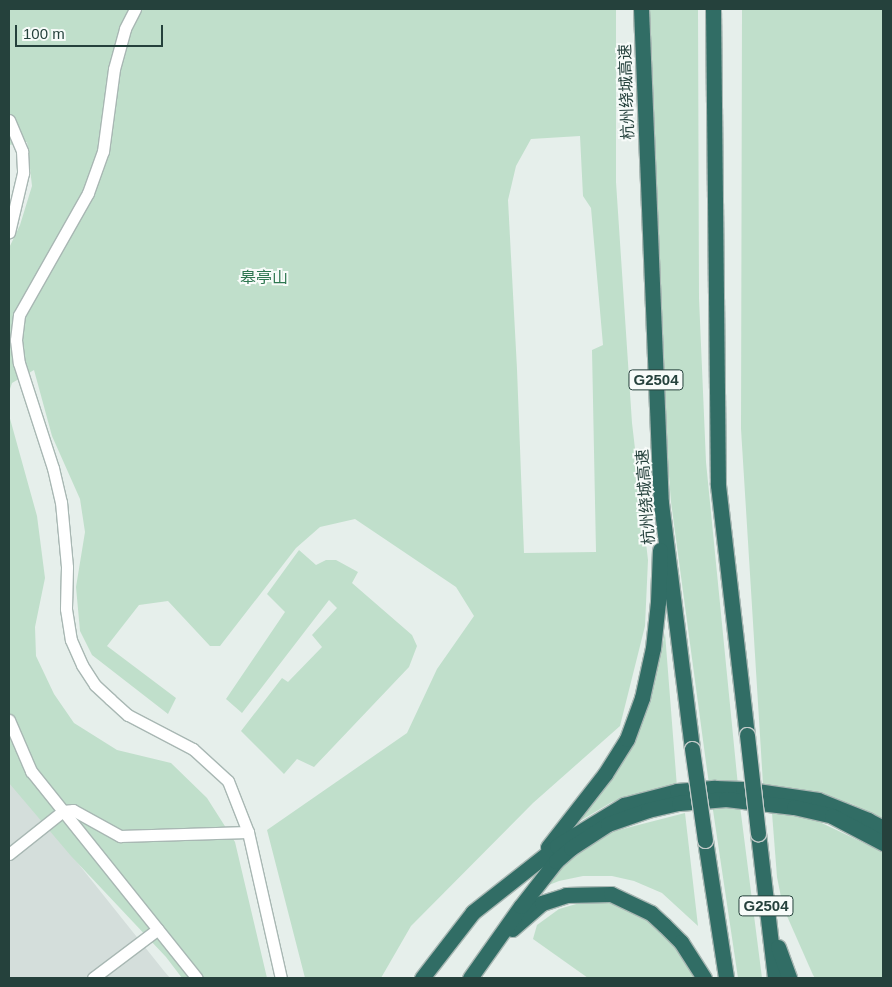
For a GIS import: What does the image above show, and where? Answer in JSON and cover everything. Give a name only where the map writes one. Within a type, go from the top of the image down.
[{"type":"highway","name":"杭州绕城高速","points":[[641,9],[662,503],[704,840],[726,978]]},
{"type":"highway","name":"G2504","points":[[713,9],[718,485],[775,978]]},
{"type":"highway","points":[[535,864],[605,774],[627,738],[642,698],[653,648],[658,602],[662,503]]},
{"type":"highway","points":[[422,978],[473,912],[557,846],[583,828],[624,805],[677,792],[727,788],[797,796],[842,809],[883,828]]},
{"type":"highway","points":[[470,978],[521,906],[556,861],[571,848],[608,824],[648,810],[679,804],[726,799],[794,807],[832,816],[883,843]]},
{"type":"highway","points":[[491,950],[542,903],[566,895],[610,894],[651,913],[681,942],[704,978]]},
{"type":"highway","points":[[764,895],[789,978]]},
{"type":"street","points":[[135,9],[125,29],[114,69],[103,151],[88,193],[19,315],[17,348],[20,364],[53,468],[61,502],[67,567],[66,609],[71,640],[82,665],[95,685],[128,715],[193,749],[228,781],[248,832],[281,978]]},
{"type":"street","points":[[9,120],[22,151],[23,173],[9,232]]},
{"type":"street","points":[[9,720],[30,770],[197,978]]},
{"type":"street","points":[[9,854],[63,811],[73,810],[120,836],[248,832]]},
{"type":"street","points":[[93,978],[158,929]]},
{"type":"shaded area","points":[[9,777],[164,971],[170,978],[9,978]]},
{"type":"green space","name":"皋亭山","points":[[9,9],[616,9],[616,182],[632,423],[648,560],[645,626],[620,726],[533,803],[411,926],[381,978],[305,978],[267,830],[407,733],[437,669],[474,616],[456,587],[355,519],[320,527],[296,548],[220,646],[210,646],[168,601],[139,605],[107,646],[176,698],[168,714],[92,655],[80,631],[76,587],[85,532],[80,499],[52,436],[34,370],[12,383],[9,392],[9,248],[20,225],[32,186],[27,142],[9,145]],"holes":[[[580,136],[583,196],[591,208],[603,345],[592,350],[596,552],[524,553],[508,200],[516,166],[531,139]]]},
{"type":"green space","points":[[647,9],[698,9],[699,298],[706,462],[740,806],[762,978],[738,978],[707,770],[671,502],[658,333]]},
{"type":"green space","points":[[742,9],[883,9],[883,820],[852,804],[763,784],[741,429]]},
{"type":"green space","points":[[9,415],[37,516],[45,578],[35,627],[36,656],[54,694],[74,723],[117,750],[171,763],[207,798],[235,842],[267,978],[182,978],[166,957],[71,856],[9,783]]},
{"type":"green space","points":[[299,550],[316,565],[326,560],[336,560],[358,572],[352,583],[412,635],[417,646],[409,667],[314,767],[297,759],[284,774],[241,731],[282,678],[288,682],[322,647],[312,635],[337,608],[329,600],[242,713],[226,699],[285,612],[267,594]]},
{"type":"green space","points":[[665,633],[677,787],[646,791],[612,802],[580,821],[614,775],[631,743],[650,700]]},
{"type":"green space","points":[[685,813],[698,926],[662,893],[634,881],[612,876],[583,876],[559,881],[544,887],[565,862],[611,832]]},
{"type":"green space","points":[[772,813],[809,817],[883,852],[883,978],[815,978],[783,907],[777,877]]},
{"type":"green space","points":[[590,900],[616,902],[654,923],[674,942],[696,978],[588,978],[533,939],[537,925],[559,909]]}]
